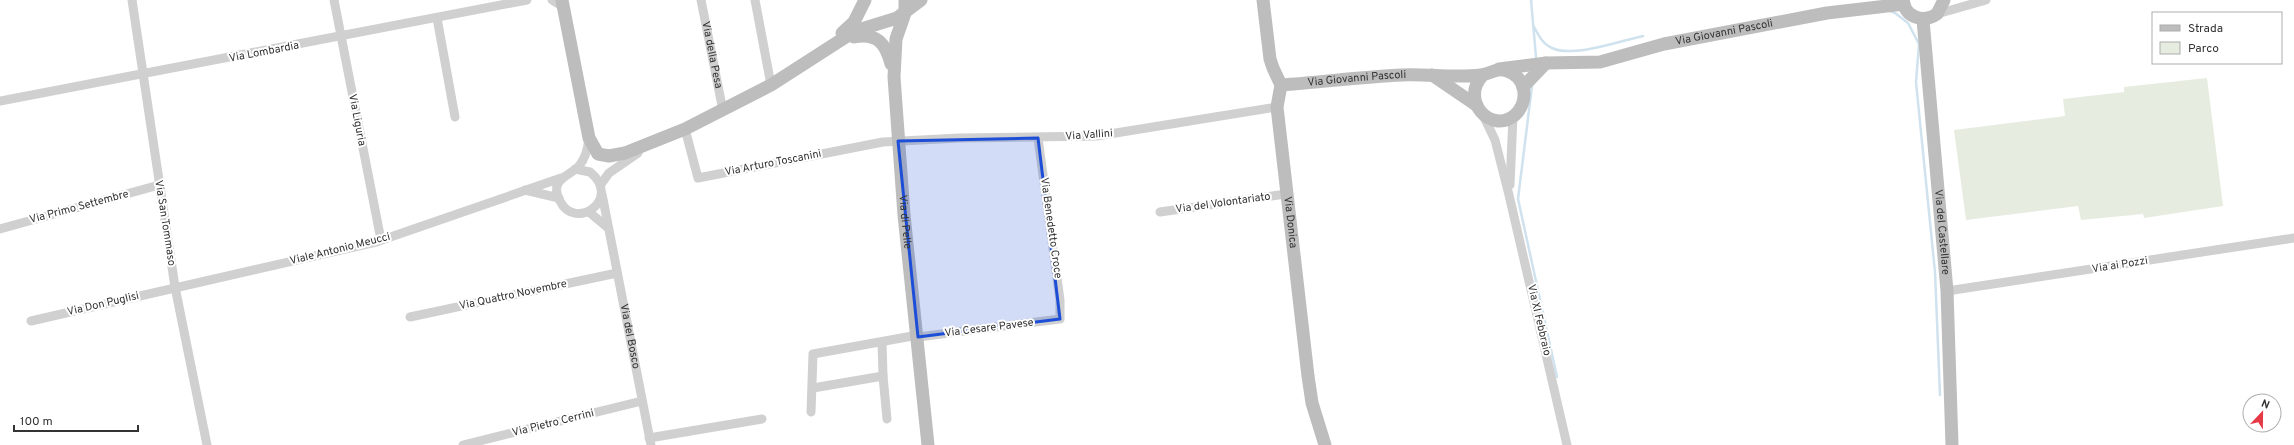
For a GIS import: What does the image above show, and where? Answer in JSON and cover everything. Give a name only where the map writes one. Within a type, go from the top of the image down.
[{"type":"street","name":"Via San Tommaso","points":[[132,0],[142,75],[175,287],[207,445]]},
{"type":"street","name":"Via Liguria","points":[[334,0],[340,37],[381,240]]},
{"type":"street","name":"Via Lombardia","points":[[0,101],[527,0]]},
{"type":"street","points":[[552,0],[563,6],[589,138],[598,154],[609,156],[655,143]]},
{"type":"street","name":"Via della Pesa","points":[[701,0],[723,111]]},
{"type":"street","points":[[756,0],[771,85]]},
{"type":"street","points":[[827,48],[854,22],[865,0]]},
{"type":"street","name":"Via di Pelle","points":[[905,0],[905,13],[896,39],[894,78],[904,215],[918,336],[928,445]]},
{"type":"street","points":[[575,169],[590,172],[600,184],[609,174],[628,159],[655,143],[723,111],[771,85],[855,31],[893,20],[905,13],[921,0]]},
{"type":"street","points":[[1263,0],[1270,59],[1281,85]]},
{"type":"street","points":[[1937,14],[1944,0]]},
{"type":"street","points":[[1903,2],[1913,16],[1923,20],[1937,14],[1980,1]]},
{"type":"street","name":"Via Giovanni Pascoli","points":[[1281,85],[1403,75],[1483,75],[1499,69],[1546,63],[1600,62],[1664,44],[1827,12],[1903,2]]},
{"type":"street","points":[[437,18],[455,117]]},
{"type":"street","name":"Via del Castellare","points":[[1923,20],[1947,291],[1952,445]]},
{"type":"street","points":[[827,48],[851,38],[867,35],[873,36],[882,42],[888,52],[894,78]]},
{"type":"street","points":[[1524,87],[1546,63]]},
{"type":"street","points":[[1432,75],[1496,120],[1513,116],[1520,109],[1524,101],[1524,87],[1514,74],[1499,69]]},
{"type":"street","points":[[1480,110],[1474,97],[1475,87],[1483,75]]},
{"type":"street","name":"Via Donica","points":[[1281,85],[1277,107],[1286,194],[1312,403],[1325,445]]},
{"type":"street","name":"Via Vallini","points":[[898,141],[959,138],[1097,136],[1277,107]]},
{"type":"street","name":"Via XI Febbraio","points":[[1480,110],[1495,140],[1567,445]]},
{"type":"street","name":"Via XI Febbraio","points":[[1509,195],[1513,116]]},
{"type":"street","name":"Via Arturo Toscanini","points":[[685,129],[698,178],[898,141]]},
{"type":"street","points":[[589,138],[584,159],[575,169],[567,173],[562,178],[557,190],[559,198],[565,208],[570,212],[578,213],[589,212],[595,207],[602,194]]},
{"type":"street","name":"Via Benedetto Croce","points":[[1038,138],[1060,300],[1060,319]]},
{"type":"street","name":"Viale Antonio Meucci","points":[[175,287],[381,240],[562,178]]},
{"type":"street","name":"Via del Bosco","points":[[600,184],[607,227],[650,441]]},
{"type":"street","name":"Via Primo Settembre","points":[[0,229],[159,186]]},
{"type":"street","points":[[524,190],[559,198]]},
{"type":"street","name":"Via del Volontariato","points":[[1160,212],[1286,194]]},
{"type":"street","points":[[589,212],[607,227]]},
{"type":"street","name":"Via ai Pozzi","points":[[1947,291],[2294,238]]},
{"type":"street","name":"Via Quattro Novembre","points":[[410,317],[617,273]]},
{"type":"street","name":"Via Don Puglisi","points":[[31,321],[175,287]]},
{"type":"street","name":"Via Cesare Pavese","points":[[813,388],[813,354],[918,336],[1060,319]]},
{"type":"street","points":[[882,342],[883,376],[887,418]]},
{"type":"street","points":[[811,412],[813,388],[883,376]]},
{"type":"street","name":"Via Pietro Cerrini","points":[[464,445],[642,401]]},
{"type":"street","points":[[650,441],[762,419]]},
{"type":"highlighted area","points":[[1038,138],[1060,319],[918,337],[898,141]]},
{"type":"green space","points":[[2207,78],[2223,206],[2144,218],[2143,214],[2081,220],[2078,206],[1966,220],[1954,130],[2065,116],[2063,99],[2124,92],[2124,87]]},
{"type":"waterway","points":[[1531,0],[1536,57]]},
{"type":"waterway","points":[[1890,11],[1908,23],[1919,44],[1916,82],[1935,272],[1940,395]]},
{"type":"waterway","points":[[1533,25],[1546,44],[1561,51],[1597,48],[1643,36]]},
{"type":"waterway","points":[[1532,86],[1518,199],[1557,377]]}]
